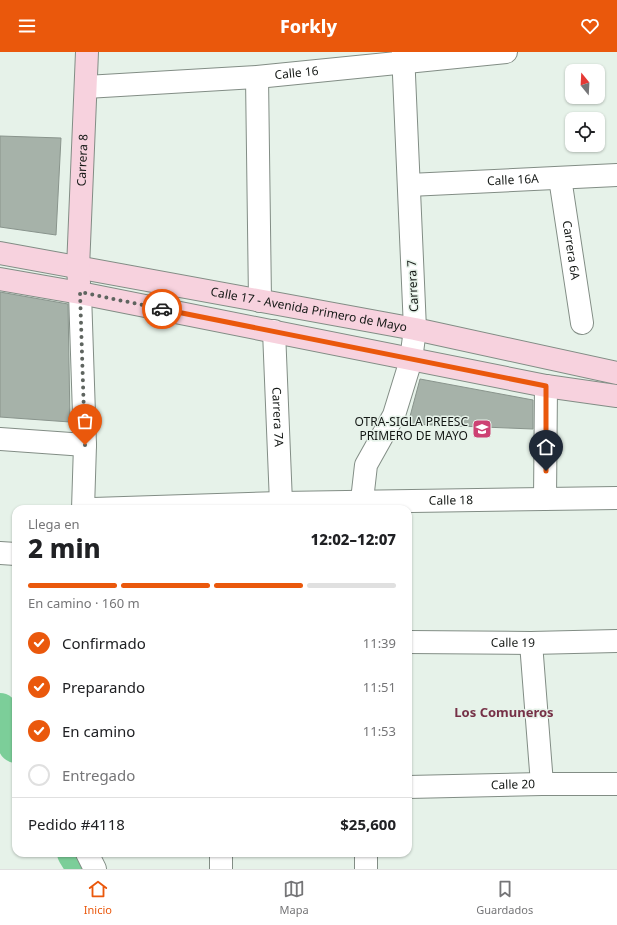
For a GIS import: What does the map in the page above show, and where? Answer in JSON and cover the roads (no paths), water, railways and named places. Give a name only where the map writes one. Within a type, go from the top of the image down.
[{"type":"main road","name":"Carrera 8","points":[[80,292],[78,268],[87,52]]},
{"type":"main road","name":"Calle 17 - Avenida Primero de Mayo","points":[[0,254],[415,329],[617,373]]},
{"type":"main road","points":[[0,279],[80,292],[411,360],[546,386],[617,396]]},
{"type":"street","name":"Calle 16","points":[[86,86],[257,77],[403,57],[506,52]]},
{"type":"street","name":"Carrera 7","points":[[361,505],[366,465],[394,415],[411,360],[415,329],[403,57]]},
{"type":"street","points":[[257,77],[260,301]]},
{"type":"street","name":"Calle 16A","points":[[409,185],[617,175]]},
{"type":"street","name":"Carrera 6A","points":[[560,178],[582,323]]},
{"type":"street","points":[[80,292],[85,445],[83,505]]},
{"type":"street","name":"Carrera 7A","points":[[274,331],[281,504]]},
{"type":"street","points":[[545,499],[546,386]]},
{"type":"street","points":[[0,439],[85,445]]},
{"type":"street","name":"Calle 18","points":[[387,505],[617,498]]},
{"type":"street","name":"Calle 18","points":[[265,505],[321,505]]},
{"type":"street","points":[[0,553],[12,554]]},
{"type":"street","name":"Calle 19","points":[[412,642],[531,643],[617,641]]},
{"type":"street","points":[[531,643],[542,784]]},
{"type":"street","name":"Calle 20","points":[[412,787],[617,784]]},
{"type":"street","points":[[89,857],[95,869]]},
{"type":"street","points":[[221,857],[221,869]]},
{"type":"street","points":[[366,857],[366,869]]},
{"type":"waterway","points":[[0,711],[12,736]]},
{"type":"waterway","points":[[78,857],[85,869]]},
{"type":"place","name":"OTRA-SIGLA PREESC PRIMERO DE MAYO","points":[[482,429]]},
{"type":"district","name":"Los Comuneros","points":[[504,712]]}]
